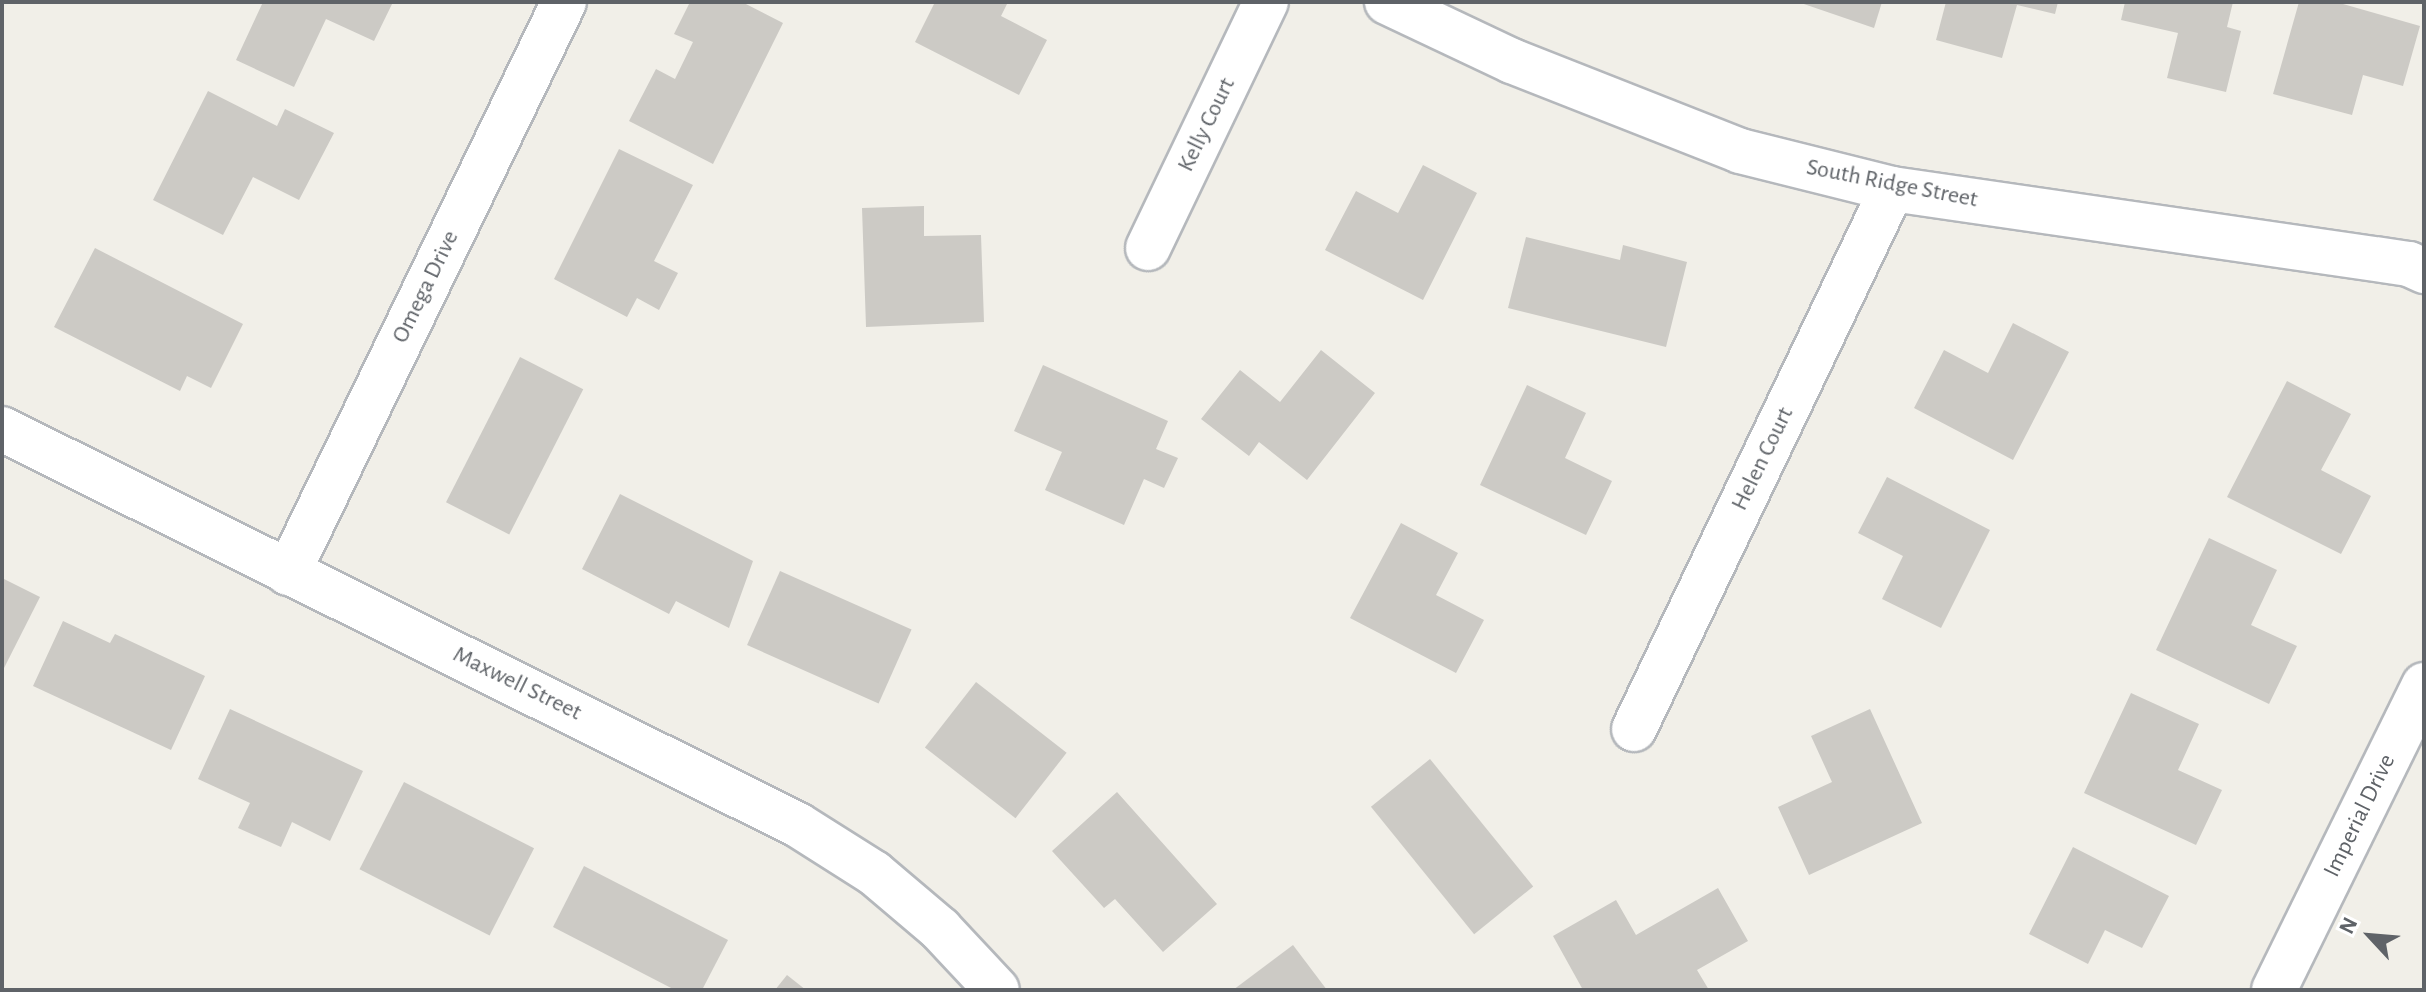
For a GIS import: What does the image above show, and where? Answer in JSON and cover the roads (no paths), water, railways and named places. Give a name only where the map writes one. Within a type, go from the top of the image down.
[{"type":"street","name":"Omega Drive","points":[[288,573],[564,2]]},
{"type":"street","name":"Kelly Court","points":[[1148,248],[1266,2]]},
{"type":"street","name":"South Ridge Street","points":[[1387,2],[1512,61],[1740,151],[1892,189],[2409,264],[2424,271]]},
{"type":"street","name":"Helen Court","points":[[1634,729],[1892,189]]},
{"type":"street","name":"Maxwell Street","points":[[2,429],[798,825],[874,873],[940,929],[997,990]]},
{"type":"street","name":"Imperial Drive","points":[[2274,990],[2424,685]]}]
